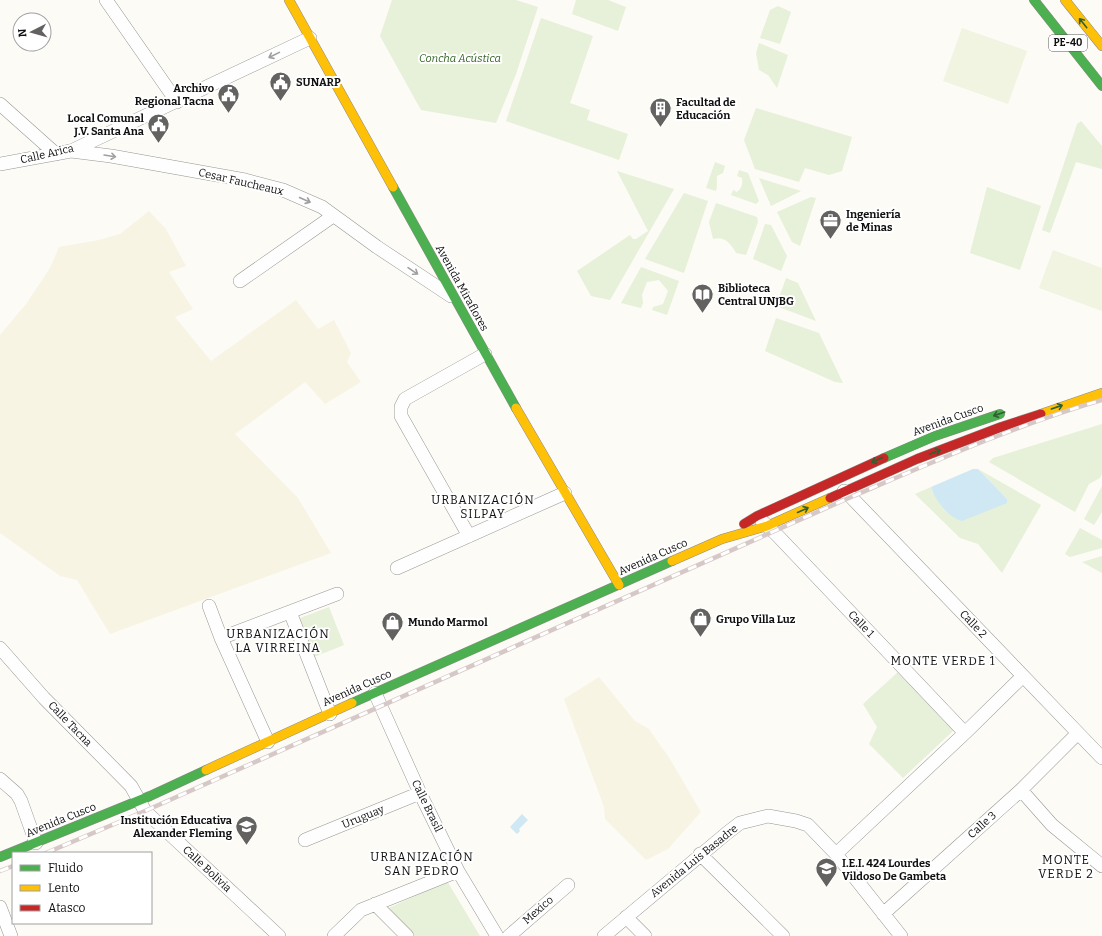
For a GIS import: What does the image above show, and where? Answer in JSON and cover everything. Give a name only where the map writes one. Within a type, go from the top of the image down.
[{"type":"main road","name":"Avenida Miraflores","points":[[289,0],[485,354],[619,585]]},
{"type":"main road","name":"PE-40","points":[[1034,0],[1102,86]]},
{"type":"main road","name":"PE-40","points":[[1065,0],[1102,46]]},
{"type":"main road","points":[[1082,60],[1102,81]]},
{"type":"main road","name":"Avenida Cusco","points":[[13,852],[139,801],[374,693],[722,539],[767,526],[917,459],[1001,427],[1102,393]]},
{"type":"main road","name":"Avenida Cusco","points":[[722,539],[756,516],[890,454],[935,436],[1006,412]]},
{"type":"main road","name":"Avenida Cusco","points":[[0,857],[12,852]]},
{"type":"street","points":[[106,0],[177,102]]},
{"type":"street","name":"Calle Arica","points":[[0,164],[71,151],[310,38]]},
{"type":"street","points":[[0,104],[56,154]]},
{"type":"street","name":"Cesar Faucheaux","points":[[71,151],[111,156],[260,184],[283,190],[322,208],[454,298]]},
{"type":"street","points":[[240,281],[334,216]]},
{"type":"street","points":[[469,536],[401,416],[401,407],[406,398],[485,354]]},
{"type":"street","name":"Calle 2","points":[[844,491],[1102,758]]},
{"type":"street","points":[[397,568],[565,493]]},
{"type":"street","name":"Calle 1","points":[[756,516],[966,733]]},
{"type":"street","points":[[221,638],[337,594]]},
{"type":"street","points":[[209,606],[221,638],[268,742]]},
{"type":"street","points":[[290,612],[330,714]]},
{"type":"street","name":"Calle Tacna","points":[[0,648],[44,698],[131,786],[139,801]]},
{"type":"street","points":[[836,854],[966,733],[1023,676]]},
{"type":"street","name":"Calle Brasil","points":[[374,693],[458,871],[498,936]]},
{"type":"street","name":"Calle 3","points":[[883,914],[1021,790],[1078,733]]},
{"type":"street","points":[[0,779],[17,794],[21,800],[36,843]]},
{"type":"street","points":[[1021,790],[1052,825],[1102,866]]},
{"type":"street","name":"Uruguay","points":[[305,840],[420,793]]},
{"type":"street","name":"Calle Bolivia","points":[[139,801],[145,811],[279,936]]},
{"type":"street","name":"Avenida Luis Basadre","points":[[604,936],[700,854],[740,823],[768,816],[796,821],[808,825],[836,854],[901,936]]},
{"type":"street","points":[[700,854],[783,936]]},
{"type":"street","points":[[334,936],[361,910],[458,871]]},
{"type":"street","name":"Mexico","points":[[509,936],[568,885]]},
{"type":"street","points":[[375,904],[407,936]]},
{"type":"street","points":[[0,907],[11,936]]},
{"type":"street","points":[[626,917],[645,936]]},
{"type":"shaded area","points":[[149,211],[166,229],[186,266],[169,272],[193,309],[175,317],[211,361],[296,300],[318,329],[334,320],[351,353],[347,362],[361,382],[325,404],[305,382],[235,434],[298,498],[331,553],[110,634],[77,580],[60,576],[0,533],[0,335],[26,304],[50,268],[59,247],[99,240],[120,234]]},
{"type":"shaded area","points":[[599,677],[635,721],[649,729],[670,759],[701,812],[668,849],[646,860],[605,819],[604,807],[564,699]]},
{"type":"green space","name":"Concha Acústica","points":[[392,0],[516,0],[538,7],[516,74],[496,123],[421,110],[380,36]]},
{"type":"green space","points":[[576,0],[608,0],[626,7],[618,31],[572,14]]},
{"type":"green space","points":[[778,6],[791,12],[780,44],[760,38],[770,10]]},
{"type":"green space","points":[[541,18],[593,36],[570,103],[590,110],[587,120],[628,134],[619,160],[506,121]]},
{"type":"green space","points":[[962,28],[1027,51],[1008,104],[943,81]]},
{"type":"green space","points":[[759,43],[788,55],[777,88],[768,75],[759,70],[756,53]]},
{"type":"green space","points":[[756,108],[852,137],[842,171],[829,175],[805,168],[799,182],[755,169],[744,140]]},
{"type":"green space","points":[[1081,121],[1102,146],[1102,169],[1076,162],[1050,233],[1042,230],[1077,124]]},
{"type":"green space","points":[[715,162],[725,166],[723,173],[717,176],[716,191],[706,188]]},
{"type":"green space","points":[[739,170],[748,173],[759,201],[756,204],[731,195],[733,190],[737,192],[742,186],[742,178],[737,176]]},
{"type":"green space","points":[[617,171],[674,189],[610,300],[591,296],[577,271],[630,235],[633,239],[636,239],[648,231]]},
{"type":"green space","points":[[759,178],[801,191],[771,206]]},
{"type":"green space","points":[[987,187],[1041,206],[1020,270],[970,253]]},
{"type":"green space","points":[[684,193],[708,201],[684,273],[645,259]]},
{"type":"green space","points":[[811,197],[816,198],[800,246],[792,242],[777,212]]},
{"type":"green space","points":[[716,203],[757,217],[758,222],[746,255],[736,253],[730,244],[724,240],[717,238],[713,239],[709,222]]},
{"type":"green space","points":[[765,224],[771,225],[787,256],[781,271],[753,259]]},
{"type":"green space","points":[[1053,250],[1102,268],[1102,311],[1039,288]]},
{"type":"green space","points":[[641,267],[679,281],[667,315],[652,310],[653,307],[663,304],[668,291],[659,280],[647,282],[642,295],[643,303],[641,308],[621,303]]},
{"type":"green space","points":[[786,278],[798,283],[816,321],[776,306]]},
{"type":"green space","points":[[776,318],[819,333],[843,383],[835,382],[765,351]]},
{"type":"green space","points":[[1102,424],[1102,474],[1100,478],[1089,484],[1075,512],[989,462],[993,458]]},
{"type":"green space","points":[[978,469],[1041,505],[1002,573],[978,544],[960,538],[915,494],[931,487],[933,493],[1007,499]]},
{"type":"green space","points":[[1102,486],[1102,512],[1094,525],[1084,519]]},
{"type":"green space","points":[[1080,528],[1102,540],[1102,548],[1070,557],[1065,554]]},
{"type":"green space","points":[[1102,556],[1102,573],[1082,562]]},
{"type":"green space","points":[[329,607],[344,645],[314,657],[300,618]]},
{"type":"green space","points":[[899,671],[954,730],[903,778],[869,744],[877,727],[863,704]]},
{"type":"green space","points":[[447,881],[480,936],[414,936],[389,908]]},
{"type":"water","points":[[973,469],[978,469],[1007,499],[1007,503],[962,521],[952,516],[943,508],[931,487]]},
{"type":"water","points":[[522,814],[528,820],[519,829],[520,831],[517,834],[510,827]]},
{"type":"railway","points":[[48,852],[145,811],[851,497],[1006,432],[1102,400]]},
{"type":"railway","points":[[0,871],[12,866]]},
{"type":"traffic: fast","points":[[1034,0],[1102,86]]},
{"type":"traffic: fast","points":[[393,187],[516,408]]},
{"type":"traffic: fast","points":[[884,458],[935,436],[1000,414]]},
{"type":"traffic: fast","points":[[352,703],[672,561]]},
{"type":"traffic: fast","points":[[12,852],[150,796],[206,770]]},
{"type":"traffic: fast","points":[[0,857],[12,852]]},
{"type":"traffic: slow","points":[[289,0],[393,187]]},
{"type":"traffic: slow","points":[[1065,0],[1102,46]]},
{"type":"traffic: slow","points":[[1041,414],[1102,393]]},
{"type":"traffic: slow","points":[[516,408],[619,585]]},
{"type":"traffic: slow","points":[[672,561],[722,539],[767,526],[830,498]]},
{"type":"traffic: slow","points":[[206,770],[352,703]]},
{"type":"traffic: jam","points":[[830,498],[917,459],[1001,427],[1041,414]]},
{"type":"traffic: jam","points":[[744,524],[757,516],[884,458]]},
{"type":"place","name":"SUNARP","points":[[281,102]]},
{"type":"place","name":"Archivo Regional Tacna","points":[[229,114]]},
{"type":"place","name":"Facultad de Educación","points":[[661,128]]},
{"type":"place","name":"Local Comunal J.V. Santa Ana","points":[[159,144]]},
{"type":"place","name":"Ingeniería de Minas","points":[[830,240]]},
{"type":"place","name":"Biblioteca Central UNJBG","points":[[703,314]]},
{"type":"place","name":"Grupo Villa Luz","points":[[701,638]]},
{"type":"place","name":"Mundo Marmol","points":[[393,642]]},
{"type":"place","name":"Institución Educativa Alexander Fleming","points":[[247,846]]},
{"type":"place","name":"I.E.I. 424 Lourdes Vildoso De Gambeta","points":[[827,888]]},
{"type":"district","name":"URBANIZACIÓN SILPAY","points":[[483,507]]},
{"type":"district","name":"URBANIZACIÓN LA VIRREINA","points":[[278,641]]},
{"type":"district","name":"MONTE VERDE 1","points":[[943,661]]},
{"type":"district","name":"URBANIZACIÓN SAN PEDRO","points":[[422,864]]},
{"type":"district","name":"MONTE VERDE 2","points":[[1066,867]]}]
